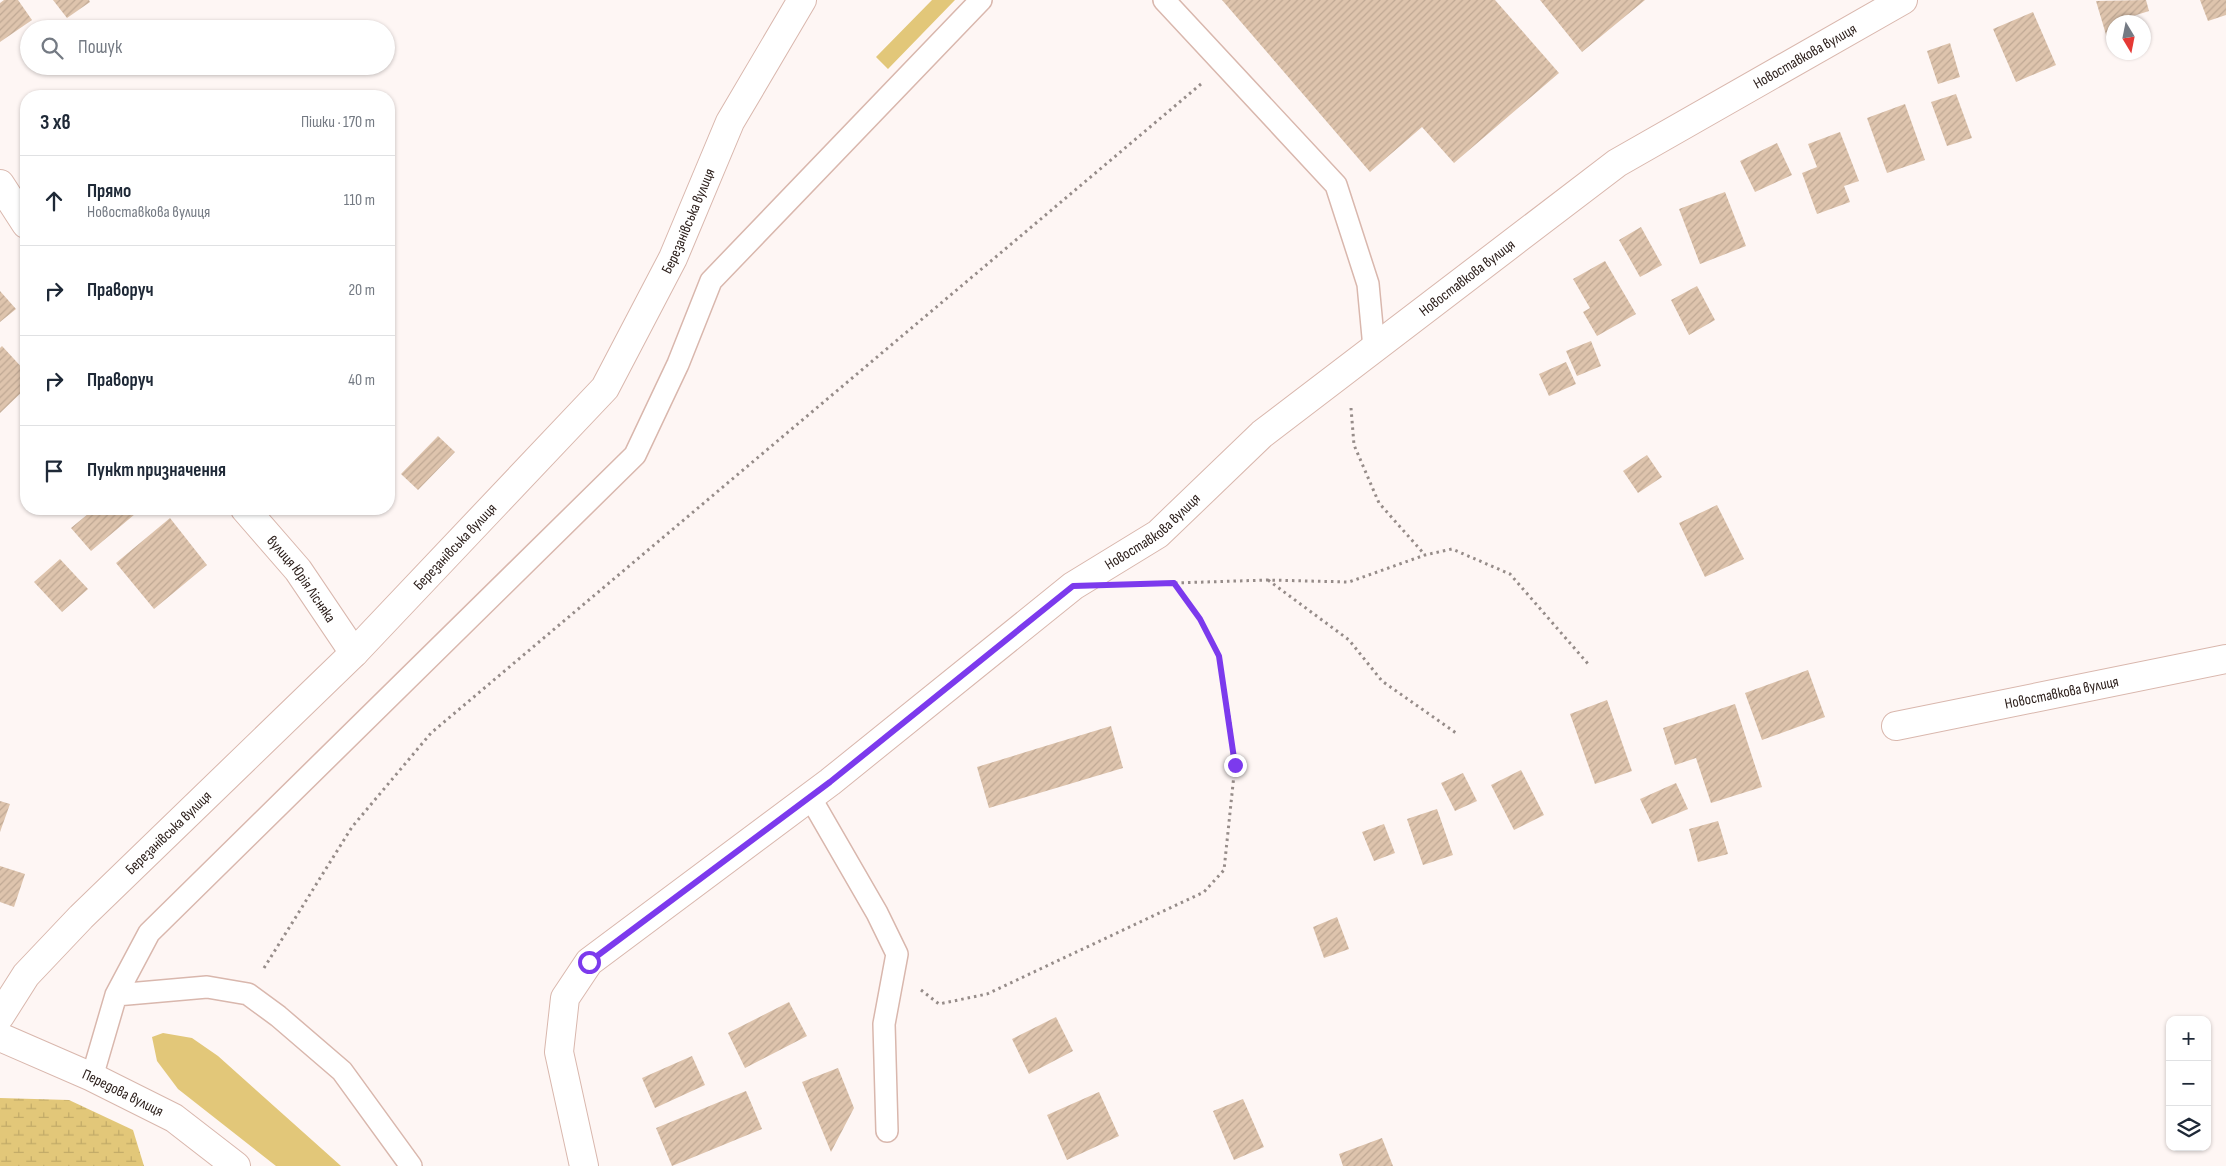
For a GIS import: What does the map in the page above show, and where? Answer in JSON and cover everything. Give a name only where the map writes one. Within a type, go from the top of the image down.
[{"type":"street","name":"Березанівська вулиця","points":[[0,1016],[26,974],[81,917],[354,653],[605,388],[673,258],[730,122],[802,0]]},
{"type":"street","name":"Новоставкова вулиця","points":[[584,1166],[559,1052],[565,998],[589,962],[810,797],[1073,586],[1158,534],[1262,434],[1617,163],[1903,0]]},
{"type":"street","points":[[0,184],[20,215]]},
{"type":"street","name":"вулиця Юрія Лісняка","points":[[250,515],[298,570],[354,653]]},
{"type":"street","name":"Новоставкова вулиця","points":[[1896,726],[2226,659]]},
{"type":"street","name":"Передова вулиця","points":[[0,1037],[92,1077],[174,1118],[236,1166]]},
{"type":"lane","points":[[92,1077],[116,995],[149,933],[635,455],[678,364],[711,281],[982,0]]},
{"type":"lane","points":[[1164,0],[1336,185],[1368,284],[1364,355]]},
{"type":"lane","points":[[810,797],[877,913],[897,954],[884,1024],[886,1131]]},
{"type":"lane","points":[[116,995],[207,988],[248,994],[278,1016],[342,1071],[411,1166]]},
{"type":"path","points":[[248,994],[352,827],[431,733],[1224,65]]},
{"type":"path","points":[[1364,355],[1351,405],[1354,446],[1379,504],[1424,555]]},
{"type":"path","points":[[1138,584],[1268,580],[1349,582],[1424,555],[1452,549],[1510,574],[1589,665]]},
{"type":"path","points":[[1268,580],[1349,640],[1382,681],[1456,733]]},
{"type":"path","points":[[897,954],[914,984],[939,1004],[987,994],[1204,892],[1224,870],[1235,765],[1219,656],[1200,619],[1174,583]]},
{"type":"green space","points":[[932,0],[955,0],[888,69],[876,57]]},
{"type":"green space","points":[[163,1033],[192,1038],[218,1056],[341,1166],[276,1166],[178,1089],[157,1061],[152,1037]]},
{"type":"green space","points":[[0,1098],[69,1100],[133,1130],[144,1166],[0,1166]]},
{"type":"building","points":[[4,0],[18,0],[32,20],[20,20],[20,28],[0,42],[0,3]]},
{"type":"building","points":[[53,0],[89,0],[90,2],[67,18]]},
{"type":"building","points":[[1222,0],[1495,0],[1559,73],[1454,163],[1422,127],[1370,172]]},
{"type":"building","points":[[1540,0],[1645,0],[1582,52]]},
{"type":"building","points":[[2146,0],[2149,11],[2136,15],[2106,15],[2106,35],[2096,1]]},
{"type":"building","points":[[2200,0],[2226,0],[2226,15],[2208,21]]},
{"type":"building","points":[[2033,12],[2056,65],[2016,82],[1993,29]]},
{"type":"building","points":[[1950,43],[1960,77],[1938,84],[1927,51]]},
{"type":"building","points":[[1956,94],[1972,138],[1947,146],[1931,102]]},
{"type":"building","points":[[1905,104],[1925,160],[1887,173],[1867,118]]},
{"type":"building","points":[[1840,132],[1859,181],[1844,186],[1850,202],[1817,214],[1802,173],[1817,167],[1808,144]]},
{"type":"building","points":[[1777,143],[1792,175],[1755,192],[1740,161]]},
{"type":"building","points":[[1725,192],[1746,246],[1700,264],[1679,209]]},
{"type":"building","points":[[1641,227],[1662,265],[1640,277],[1619,240]]},
{"type":"building","points":[[1605,261],[1636,314],[1597,336],[1583,312],[1590,308],[1573,279]]},
{"type":"building","points":[[1697,286],[1715,320],[1689,335],[1671,300]]},
{"type":"building","points":[[0,291],[16,309],[0,322]]},
{"type":"building","points":[[1591,341],[1601,366],[1577,376],[1566,351]]},
{"type":"building","points":[[2,346],[20,366],[20,394],[0,413],[0,348]]},
{"type":"building","points":[[1566,362],[1576,384],[1549,396],[1539,374]]},
{"type":"building","points":[[438,436],[455,452],[418,490],[401,474]]},
{"type":"building","points":[[1647,455],[1662,477],[1638,493],[1623,471]]},
{"type":"building","points":[[1717,505],[1744,559],[1705,577],[1679,523]]},
{"type":"building","points":[[87,515],[134,515],[91,551],[71,528]]},
{"type":"building","points":[[170,518],[207,565],[154,609],[116,563]]},
{"type":"building","points":[[60,559],[88,589],[62,612],[34,582]]},
{"type":"building","points":[[1808,670],[1825,717],[1762,740],[1745,693]]},
{"type":"building","points":[[1607,700],[1632,771],[1595,784],[1570,714]]},
{"type":"building","points":[[1735,704],[1762,787],[1711,803],[1696,758],[1675,765],[1663,728]]},
{"type":"building","points":[[1111,726],[1123,768],[989,808],[977,767]]},
{"type":"building","points":[[1521,770],[1544,815],[1514,830],[1491,785]]},
{"type":"building","points":[[1463,773],[1477,801],[1455,811],[1441,783]]},
{"type":"building","points":[[1676,783],[1688,809],[1652,824],[1640,799]]},
{"type":"building","points":[[0,801],[10,804],[0,832]]},
{"type":"building","points":[[1437,809],[1453,855],[1423,865],[1407,819]]},
{"type":"building","points":[[1718,821],[1728,854],[1698,862],[1689,829]]},
{"type":"building","points":[[1384,824],[1395,853],[1374,861],[1362,832]]},
{"type":"building","points":[[0,866],[25,874],[14,907],[0,902]]},
{"type":"building","points":[[1337,917],[1349,949],[1324,958],[1313,927]]},
{"type":"building","points":[[789,1002],[807,1036],[745,1068],[728,1033]]},
{"type":"building","points":[[1056,1017],[1073,1051],[1029,1074],[1012,1039]]},
{"type":"building","points":[[692,1056],[705,1085],[655,1108],[642,1078]]},
{"type":"building","points":[[838,1068],[854,1108],[831,1152],[802,1082]]},
{"type":"building","points":[[746,1091],[762,1129],[672,1166],[656,1128]]},
{"type":"building","points":[[1099,1092],[1119,1136],[1067,1160],[1047,1115]]},
{"type":"building","points":[[1243,1099],[1264,1147],[1234,1160],[1213,1111]]},
{"type":"building","points":[[1382,1138],[1393,1166],[1343,1166],[1339,1154]]},
{"type":"route","points":[[589,962],[830,782],[1073,586],[1174,583],[1200,619],[1219,656],[1235,765]]}]
